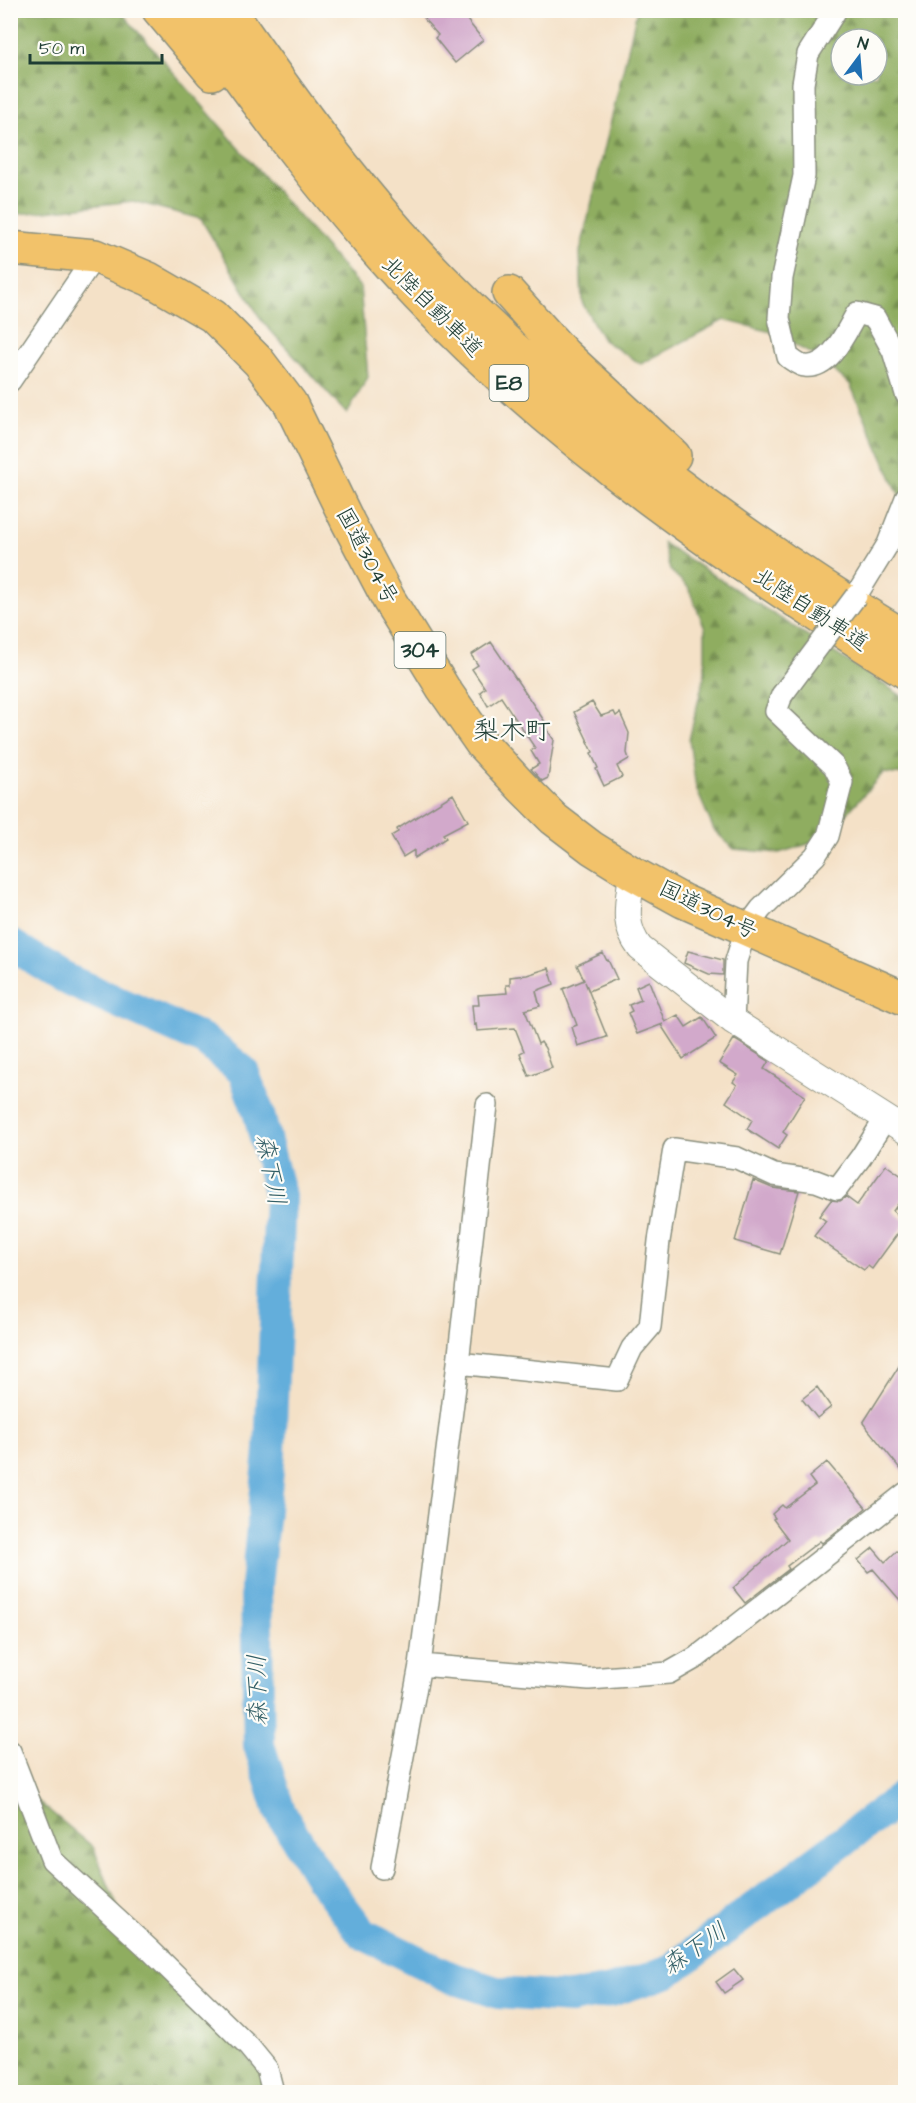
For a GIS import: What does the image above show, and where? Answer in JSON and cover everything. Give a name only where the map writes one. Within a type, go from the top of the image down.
[{"type":"highway","points":[[159,10],[246,115],[364,237]]},
{"type":"highway","name":"北陸自動車道","points":[[191,10],[272,121],[364,237],[420,298],[482,358],[556,425],[639,491],[723,552],[906,672]]},
{"type":"highway","name":"北陸自動車道","points":[[229,10],[289,95],[364,190],[440,277],[501,337],[573,401],[655,466],[739,528],[906,638]]},
{"type":"highway","name":"国道304号","points":[[10,248],[95,256],[149,279],[213,316],[259,362],[290,403],[389,600],[443,688],[482,744],[554,819],[592,848],[683,901],[906,999]]},
{"type":"highway","points":[[509,293],[564,354],[672,455],[801,559],[906,630]]},
{"type":"street","points":[[836,10],[808,54],[803,84],[804,176],[782,278],[779,318],[788,357],[803,366],[812,366],[823,362],[832,354],[858,313],[875,318],[893,351],[906,394]]},
{"type":"street","points":[[10,381],[95,256]]},
{"type":"street","points":[[733,1021],[736,961],[746,929],[761,909],[815,856],[828,836],[842,782],[834,766],[776,711],[782,695],[855,596],[888,544],[906,498]]},
{"type":"street","points":[[458,1363],[617,1380],[632,1348],[650,1327],[659,1241],[674,1149],[737,1158],[774,1175],[816,1181],[837,1189],[861,1157],[895,1125],[733,1021],[640,948],[631,936],[627,921],[632,873]]},
{"type":"street","points":[[382,1868],[420,1665],[458,1363],[487,1105]]},
{"type":"street","points":[[420,1665],[589,1679],[669,1673],[696,1657],[906,1493]]},
{"type":"street","points":[[10,1751],[52,1860],[150,1950],[249,2047],[267,2069],[273,2092]]},
{"type":"green space","points":[[11,11],[120,11],[360,287],[368,377],[347,414],[262,321],[201,219],[133,201],[11,215]]},
{"type":"green space","points":[[637,11],[905,11],[905,508],[850,384],[815,356],[772,332],[724,320],[641,364],[603,340],[582,302],[580,252]]},
{"type":"green space","points":[[663,543],[905,698],[905,775],[883,773],[824,839],[779,853],[734,849],[714,830],[696,788],[689,740],[705,673],[705,628],[688,587],[670,570]]},
{"type":"green space","points":[[10,1791],[27,1792],[93,1847],[126,1928],[280,2092],[11,2092]]},
{"type":"building","points":[[434,10],[459,10],[483,40],[455,63],[435,38],[438,35],[424,19]]},
{"type":"building","points":[[491,642],[545,722],[543,724],[554,740],[548,778],[542,781],[531,769],[539,764],[531,751],[535,748],[501,697],[488,706],[480,692],[485,688],[472,669],[478,665],[471,655]]},
{"type":"building","points":[[592,702],[601,716],[614,712],[616,716],[620,713],[629,733],[627,753],[629,759],[617,766],[622,777],[604,786],[596,769],[598,768],[591,753],[593,752],[574,712]]},
{"type":"building","points":[[453,794],[468,821],[443,834],[446,838],[414,858],[414,850],[403,857],[391,836],[398,832],[397,829]]},
{"type":"building","points":[[688,951],[723,960],[723,975],[709,974],[684,963]]},
{"type":"building","points":[[603,953],[617,979],[589,991],[585,982],[607,1037],[578,1046],[572,1027],[577,1025],[563,989],[584,980],[577,965]]},
{"type":"building","points":[[549,968],[554,984],[536,991],[540,1006],[525,1010],[538,1044],[541,1042],[545,1048],[552,1068],[529,1076],[520,1053],[524,1051],[515,1028],[477,1031],[476,1024],[474,1025],[472,1005],[479,1005],[478,995],[507,993],[506,985],[510,985],[510,977],[527,975]]},
{"type":"building","points":[[649,981],[665,1022],[678,1015],[686,1027],[702,1017],[716,1038],[683,1059],[661,1025],[663,1024],[637,1034],[628,1013],[632,1011],[629,1005],[641,1000],[636,987]]},
{"type":"building","points":[[734,1039],[769,1061],[764,1069],[805,1096],[783,1132],[787,1135],[778,1149],[747,1129],[752,1120],[726,1102],[737,1085],[733,1082],[738,1075],[719,1063]]},
{"type":"building","points":[[886,1165],[906,1179],[906,1193],[893,1211],[906,1222],[872,1269],[868,1266],[864,1270],[814,1236],[826,1221],[819,1216],[831,1200],[840,1201],[846,1197],[857,1205]]},
{"type":"building","points":[[753,1180],[772,1188],[799,1191],[780,1254],[735,1241]]},
{"type":"building","points":[[906,1355],[906,1476],[863,1423]]},
{"type":"building","points":[[817,1387],[831,1407],[817,1418],[802,1399]]},
{"type":"building","points":[[827,1462],[866,1508],[822,1543],[820,1541],[787,1566],[789,1569],[745,1603],[733,1588],[788,1539],[773,1519],[775,1518],[772,1514],[782,1505],[785,1508],[815,1485],[809,1477]]},
{"type":"building","points":[[873,1548],[885,1562],[897,1551],[906,1560],[906,1607],[873,1569],[868,1572],[858,1560]]},
{"type":"building","points":[[734,1969],[743,1980],[724,1993],[716,1982]]},
{"type":"waterway","name":"森下川","points":[[10,944],[70,981],[204,1040],[243,1071],[258,1111],[280,1196],[270,1452],[256,1586],[259,1745],[280,1812],[319,1876],[363,1934],[450,1977],[499,1993],[571,1998],[611,1991],[668,1972],[906,1794]]},
{"type":"district","name":"梨木町","points":[[512,731]]}]
